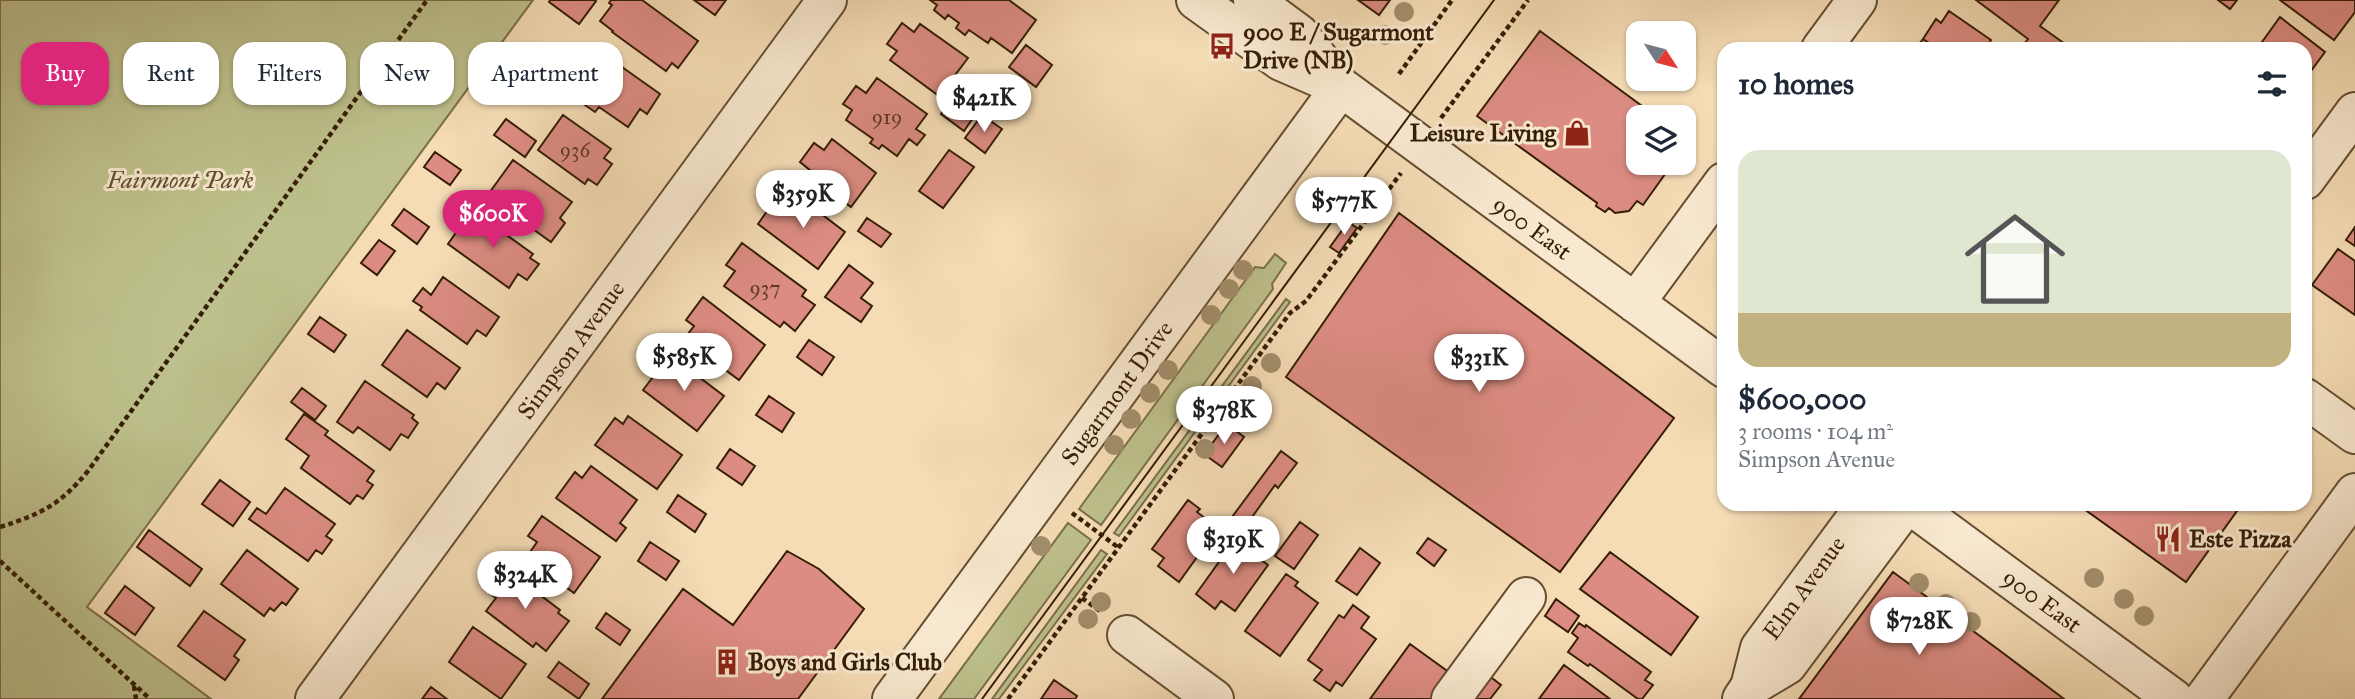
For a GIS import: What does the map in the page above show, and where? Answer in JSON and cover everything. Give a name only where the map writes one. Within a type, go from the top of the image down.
[{"type":"street","name":"Simpson Avenue","points":[[314,699],[827,0]]},
{"type":"street","name":"900 East","points":[[1196,0],[1280,61],[1341,87],[1717,363]]},
{"type":"street","name":"900 East","points":[[1253,0],[1299,34],[1341,87]]},
{"type":"street","points":[[1826,42],[1857,0]]},
{"type":"street","name":"Sugarmont Drive","points":[[892,699],[1341,87]]},
{"type":"street","points":[[2312,170],[2355,112]]},
{"type":"street","points":[[1635,303],[1717,192]]},
{"type":"street","points":[[2312,402],[2355,434]]},
{"type":"street","points":[[2204,699],[2355,493]]},
{"type":"street","name":"Elm Avenue","points":[[1746,693],[1760,648],[1854,521],[1870,511]]},
{"type":"street","name":"Elm Avenue","points":[[1746,693],[1787,665],[1903,511]]},
{"type":"street","name":"900 East","points":[[1918,511],[2174,699]]},
{"type":"street","points":[[1451,699],[1526,597]]},
{"type":"street","points":[[1127,635],[1214,699]]},
{"type":"path","points":[[0,527],[53,506],[70,493],[88,471],[427,0]]},
{"type":"path","points":[[1399,74],[1452,0]]},
{"type":"path","points":[[1447,110],[1528,0]]},
{"type":"path","points":[[1008,699],[1290,313],[1306,301],[1395,181]]},
{"type":"path","points":[[1072,513],[1119,548]]},
{"type":"path","points":[[0,561],[150,699]]},
{"type":"path","points":[[134,685],[136,699]]},
{"type":"green space","name":"Fairmont Park","points":[[0,0],[533,0],[502,42],[468,42],[468,88],[87,607],[211,699],[0,699]]},
{"type":"green space","points":[[1275,254],[1286,263],[1272,284],[1273,289],[1101,525],[1079,509],[1255,267],[1264,268]]},
{"type":"green space","points":[[1286,299],[1290,302],[1119,536],[1114,533]]},
{"type":"green space","points":[[1068,523],[1091,540],[974,699],[939,699]]},
{"type":"green space","points":[[1101,550],[1107,554],[999,699],[992,699]]},
{"type":"building","points":[[611,0],[642,0],[698,41],[678,68],[672,63],[666,71],[600,21],[612,5],[609,3]]},
{"type":"building","points":[[694,0],[726,0],[715,15]]},
{"type":"building","points":[[930,0],[1009,0],[1036,20],[1012,53],[991,38],[988,43],[969,30],[965,35],[956,28],[959,23],[948,15],[945,19],[934,10],[937,5]]},
{"type":"building","points":[[1358,0],[1390,0],[1379,15]]},
{"type":"building","points":[[1976,0],[2059,0],[2040,26],[2062,42],[2026,42],[2028,39]]},
{"type":"building","points":[[2218,0],[2237,0],[2230,9]]},
{"type":"building","points":[[2280,0],[2355,0],[2355,12],[2334,40]]},
{"type":"building","points":[[596,1],[579,24],[549,2]]},
{"type":"building","points":[[1949,11],[1991,40],[1928,42],[1923,39],[1936,19],[1941,23]]},
{"type":"building","points":[[2280,17],[2325,52],[2312,70],[2312,42],[2262,42]]},
{"type":"building","points":[[902,23],[914,32],[920,24],[968,58],[939,96],[890,60],[897,51],[887,44]]},
{"type":"building","points":[[1540,31],[1641,105],[1626,105],[1626,175],[1664,175],[1643,205],[1637,201],[1629,211],[1615,213],[1609,208],[1605,212],[1596,206],[1597,203],[1477,116]]},
{"type":"building","points":[[1026,45],[1052,65],[1036,87],[1009,67]]},
{"type":"building","points":[[623,68],[660,94],[647,114],[640,109],[628,127],[599,107],[595,112],[585,105],[623,105]]},
{"type":"building","points":[[877,78],[927,114],[916,129],[925,135],[917,145],[909,139],[897,156],[882,145],[879,149],[870,143],[873,139],[846,120],[852,110],[843,104],[856,86],[866,93]]},
{"type":"building","points":[[951,99],[975,115],[964,131],[941,114]]},
{"type":"building","points":[[563,115],[611,149],[604,158],[612,164],[597,185],[588,179],[585,184],[538,150]]},
{"type":"building","points":[[982,115],[1002,129],[985,153],[965,138]]},
{"type":"building","points":[[506,119],[536,141],[525,157],[494,135]]},
{"type":"building","points":[[832,139],[876,173],[851,207],[808,175],[811,171],[800,162],[814,143],[824,150]]},
{"type":"building","points":[[949,150],[974,167],[943,208],[919,191]]},
{"type":"building","points":[[435,152],[461,170],[450,185],[424,167]]},
{"type":"building","points":[[513,160],[572,202],[560,218],[565,223],[551,242],[487,196]]},
{"type":"building","points":[[794,193],[845,232],[818,269],[758,224],[770,207],[779,213]]},
{"type":"building","points":[[404,209],[429,227],[417,244],[392,225]]},
{"type":"building","points":[[472,210],[533,254],[530,258],[539,264],[527,280],[518,274],[509,288],[448,244]]},
{"type":"building","points":[[1399,213],[1674,418],[1560,572],[1286,377]]},
{"type":"building","points":[[867,218],[891,234],[881,247],[858,231]]},
{"type":"building","points":[[1348,222],[1357,228],[1339,253],[1330,247]]},
{"type":"building","points":[[2355,227],[2355,246],[2346,240]]},
{"type":"building","points":[[379,240],[395,251],[377,275],[361,263]]},
{"type":"building","points":[[742,243],[806,290],[802,296],[815,305],[795,331],[784,322],[780,327],[724,286],[735,271],[726,265]]},
{"type":"building","points":[[2338,249],[2355,261],[2355,315],[2312,285]]},
{"type":"building","points":[[849,265],[873,283],[861,298],[872,306],[861,322],[825,297]]},
{"type":"building","points":[[443,277],[499,317],[486,336],[477,330],[467,344],[420,310],[422,307],[413,301],[423,288],[431,295]]},
{"type":"building","points":[[703,297],[765,345],[739,380],[684,339],[694,326],[686,320]]},
{"type":"building","points":[[320,317],[346,335],[334,352],[308,334]]},
{"type":"building","points":[[407,330],[460,368],[445,389],[437,383],[427,397],[382,365]]},
{"type":"building","points":[[809,340],[834,357],[822,375],[797,357]]},
{"type":"building","points":[[670,355],[724,396],[697,431],[643,390]]},
{"type":"building","points":[[365,381],[414,415],[412,418],[418,423],[408,438],[401,434],[390,450],[358,427],[353,433],[337,422]]},
{"type":"building","points":[[302,388],[326,406],[315,420],[291,402]]},
{"type":"building","points":[[769,396],[794,413],[782,432],[756,415]]},
{"type":"building","points":[[304,414],[328,431],[325,435],[374,471],[367,481],[373,485],[363,499],[357,495],[350,504],[301,468],[309,456],[286,439]]},
{"type":"building","points":[[628,416],[682,455],[657,489],[595,445],[615,418],[623,424]]},
{"type":"building","points":[[1227,424],[1244,437],[1222,467],[1204,454]]},
{"type":"building","points":[[730,449],[755,466],[742,485],[717,468]]},
{"type":"building","points":[[1281,451],[1297,463],[1278,488],[1275,485],[1245,527],[1232,517]]},
{"type":"building","points":[[591,466],[637,500],[620,523],[626,528],[616,541],[556,498],[575,472],[582,478]]},
{"type":"building","points":[[220,480],[250,502],[233,526],[202,504]]},
{"type":"building","points":[[285,488],[335,524],[326,536],[332,540],[322,554],[316,550],[308,561],[249,519],[257,508],[266,514]]},
{"type":"building","points":[[678,495],[706,514],[695,532],[667,512]]},
{"type":"building","points":[[1188,500],[1200,509],[1197,512],[1218,528],[1179,582],[1158,566],[1164,558],[1152,549]]},
{"type":"building","points":[[2087,511],[2237,511],[2186,582]]},
{"type":"building","points":[[542,516],[600,557],[574,593],[526,558],[537,542],[528,536]]},
{"type":"building","points":[[1300,522],[1318,535],[1294,569],[1275,556]]},
{"type":"building","points":[[149,530],[202,569],[190,586],[137,547]]},
{"type":"building","points":[[1239,534],[1251,543],[1246,549],[1268,565],[1235,611],[1221,601],[1215,609],[1196,594]]},
{"type":"building","points":[[1428,538],[1446,550],[1434,566],[1417,553]]},
{"type":"building","points":[[650,542],[679,561],[666,580],[638,561]]},
{"type":"building","points":[[1360,548],[1380,563],[1357,595],[1336,581]]},
{"type":"building","points":[[247,550],[298,589],[286,605],[282,602],[274,611],[270,608],[264,616],[221,584]]},
{"type":"building","name":"Boys and Girls Club","points":[[787,551],[819,569],[864,609],[798,699],[602,699],[683,589],[733,625]]},
{"type":"building","points":[[1610,552],[1698,617],[1671,655],[1580,589]]},
{"type":"building","points":[[503,567],[560,610],[558,613],[569,621],[546,651],[536,643],[533,647],[486,611],[496,598],[485,590]]},
{"type":"building","points":[[1893,572],[2003,653],[2064,699],[1799,699]]},
{"type":"building","points":[[1286,574],[1298,582],[1295,586],[1318,603],[1280,656],[1245,631]]},
{"type":"building","points":[[125,586],[154,608],[135,635],[105,613]]},
{"type":"building","points":[[1556,599],[1579,616],[1568,632],[1545,616]]},
{"type":"building","points":[[1353,605],[1369,617],[1361,628],[1376,639],[1342,686],[1336,682],[1330,691],[1314,680],[1322,670],[1308,660],[1339,615],[1344,618]]},
{"type":"building","points":[[204,611],[245,640],[234,656],[239,660],[225,680],[178,646]]},
{"type":"building","points":[[606,613],[630,630],[620,645],[596,628]]},
{"type":"building","points":[[1579,623],[1585,627],[1586,625],[1651,672],[1645,680],[1653,685],[1642,699],[1638,699],[1590,664],[1588,666],[1568,652],[1578,638],[1572,633]]},
{"type":"building","points":[[473,627],[526,664],[501,699],[449,662]]},
{"type":"building","points":[[1410,644],[1450,673],[1431,699],[1370,699]]},
{"type":"building","points":[[559,662],[589,684],[579,699],[548,677]]},
{"type":"building","points":[[1564,665],[1610,699],[1539,699]]},
{"type":"building","points":[[1484,672],[1501,685],[1490,699],[1467,699]]},
{"type":"building","points":[[1054,680],[1077,696],[1075,699],[1041,699]]},
{"type":"building","points":[[431,687],[447,699],[422,699]]},
{"type":"tram line","points":[[982,699],[1494,0]]},
{"type":"place","name":"900 E / Sugarmont Drive (NB)","points":[[1222,46]]},
{"type":"place","name":"Leisure Living","points":[[1577,133]]},
{"type":"place","name":"Este Pizza","points":[[2168,539]]},
{"type":"place","name":"Boys and Girls Club","points":[[727,662]]}]
